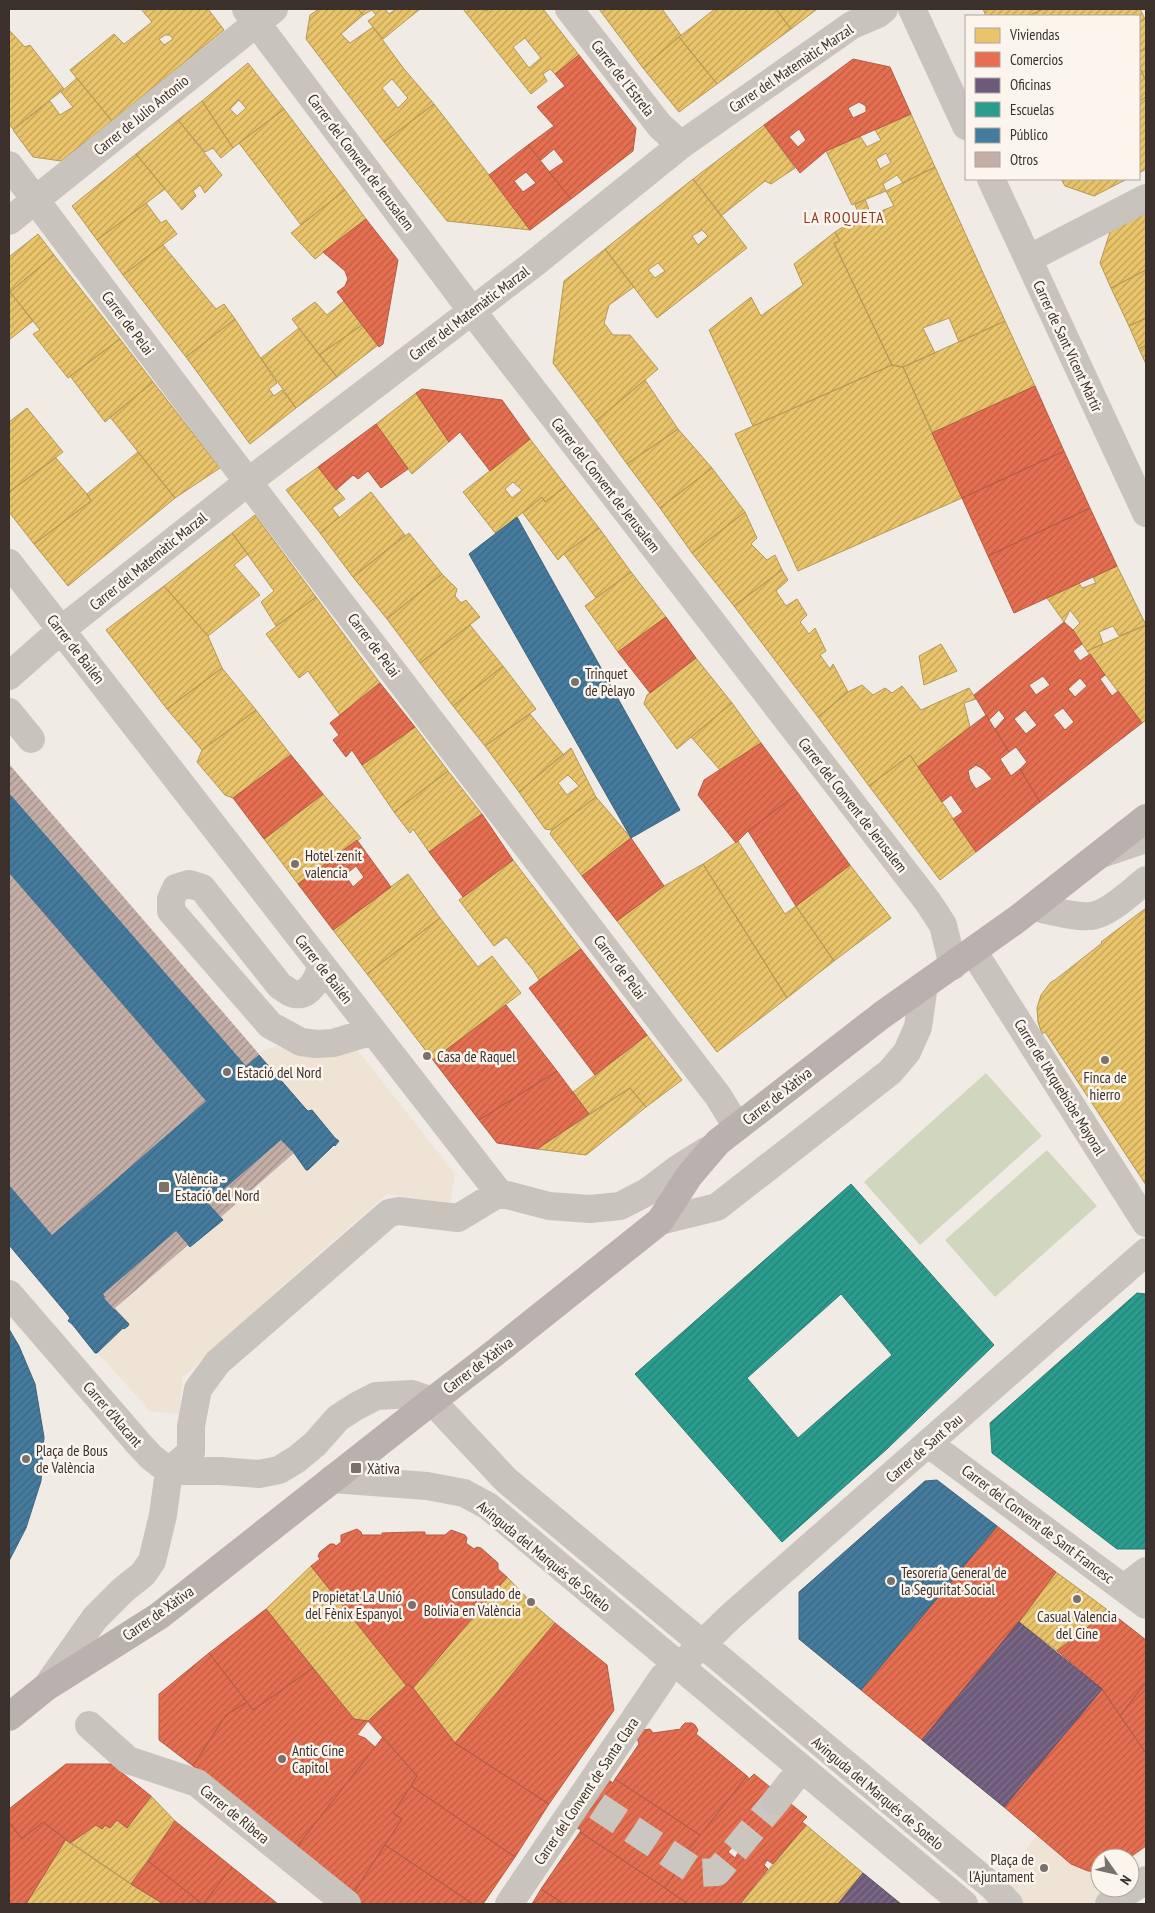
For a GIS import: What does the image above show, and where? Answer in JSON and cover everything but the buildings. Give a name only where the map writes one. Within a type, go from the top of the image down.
[{"type":"main road","name":"Carrer de Xàtiva","points":[[9,1717],[45,1688],[159,1616],[432,1400],[492,1355],[660,1221],[689,1176],[710,1149],[924,985],[1034,907],[1146,818]]},
{"type":"street","name":"Carrer de l'Estrela","points":[[568,9],[660,126],[681,145]]},
{"type":"street","points":[[742,100],[782,57],[846,9]]},
{"type":"street","name":"Carrer del Matemàtic Marzal","points":[[9,676],[61,630],[248,482],[536,262],[681,145],[742,100],[852,25],[878,14],[884,9]]},
{"type":"street","points":[[912,9],[965,124]]},
{"type":"street","name":"Carrer de Julio Antonio","points":[[9,221],[259,13]]},
{"type":"street","name":"Carrer del Convent de Jerusalem","points":[[259,13],[472,311],[928,902],[963,959]]},
{"type":"street","name":"Carrer de Pelai","points":[[9,165],[248,482],[718,1096],[737,1127]]},
{"type":"street","name":"Carrer de Sant Vicent Màrtir","points":[[991,180],[1146,514]]},
{"type":"street","points":[[1028,259],[1146,198]]},
{"type":"street","name":"Carrer de Bailén","points":[[9,563],[499,1193]]},
{"type":"street","points":[[9,712],[31,739]]},
{"type":"street","points":[[1100,854],[1146,839]]},
{"type":"street","points":[[1034,907],[1055,912],[1090,916],[1104,912],[1146,880]]},
{"type":"street","points":[[322,965],[316,982],[301,994],[293,994],[280,986],[202,888],[189,884],[176,888],[171,899],[171,911],[270,1025],[301,1042],[316,1044],[333,1043],[373,1031]]},
{"type":"street","name":"Carrer de l'Arquebisbe Mayoral","points":[[963,959],[1146,1224]]},
{"type":"street","points":[[660,1221],[717,1206],[890,1072],[907,1052],[918,1027],[924,985]]},
{"type":"street","points":[[169,1471],[191,1452],[191,1426],[198,1390],[218,1362],[389,1213],[399,1211],[458,1218],[499,1193],[549,1206],[590,1209],[620,1206],[647,1192],[679,1168],[710,1149]]},
{"type":"street","name":"Carrer de Sant Pau","points":[[700,1644],[1146,1252]]},
{"type":"street","name":"Carrer d'Alacant","points":[[9,1294],[138,1443],[151,1457],[169,1471]]},
{"type":"street","name":"Carrer de Xàtiva","points":[[45,1688],[95,1618],[143,1574],[152,1561],[169,1471],[220,1471],[259,1474],[279,1470],[297,1459],[315,1444],[338,1418],[354,1406],[376,1396],[412,1394],[432,1400]]},
{"type":"street","name":"Avinguda del Marqués de Sotelo","points":[[432,1400],[506,1480],[992,1887],[1009,1904]]},
{"type":"street","name":"Carrer del Convent de Sant Francesc","points":[[929,1444],[1146,1605]]},
{"type":"street","name":"Avinguda del Marqués de Sotelo","points":[[332,1479],[427,1486],[464,1493],[488,1506],[671,1672],[964,1904]]},
{"type":"street","points":[[1124,1588],[1146,1571]]},
{"type":"street","points":[[671,1672],[700,1644]]},
{"type":"street","name":"Carrer del Convent de Santa Clara","points":[[509,1904],[590,1801],[671,1672]]},
{"type":"street","name":"Carrer de Ribera","points":[[89,1725],[128,1760],[197,1783],[347,1904]]},
{"type":"street","points":[[1114,1902],[1146,1880]]},
{"type":"green space","points":[[986,1073],[1042,1136],[920,1245],[864,1182]]},
{"type":"green space","points":[[1047,1150],[1097,1206],[995,1297],[945,1240]]},
{"type":"shaded area","points":[[277,1046],[301,1056],[320,1058],[337,1056],[356,1048],[455,1174],[450,1203],[387,1194],[282,1286],[183,1377],[179,1414],[150,1411],[97,1352],[123,1328],[128,1326],[104,1298],[176,1231],[190,1247],[222,1220],[208,1203],[294,1153],[308,1170],[339,1143],[339,1140],[335,1138],[313,1110],[308,1111],[305,1108],[259,1054],[263,1050]]},
{"type":"shaded area","name":"Plaça de l'Ajuntament","points":[[1038,1835],[1071,1864],[1090,1873],[1090,1898],[1117,1898],[1124,1904],[979,1904]]},
{"type":"tunnel","points":[[597,1806],[698,1873],[717,1872],[776,1801]]},
{"type":"place","name":"Trinquet de Pelayo","points":[[575,682]]},
{"type":"place","name":"Hotel zenit valencia","points":[[295,864]]},
{"type":"place","name":"Casa de Raquel","points":[[427,1056]]},
{"type":"place","name":"Finca de hierro","points":[[1105,1060]]},
{"type":"place","name":"Estació del Nord","points":[[227,1072]]},
{"type":"place","name":"València - Estació del Nord","points":[[164,1187]]},
{"type":"place","name":"Plaça de Bous de València","points":[[26,1459]]},
{"type":"place","name":"Xàtiva","points":[[356,1468]]},
{"type":"place","name":"Tesorería General de la Seguritat Social","points":[[891,1581]]},
{"type":"place","name":"Casual Valencia del Cine","points":[[1077,1599]]},
{"type":"place","name":"Consulado de Bolivia en València","points":[[531,1602]]},
{"type":"place","name":"Propietat La Unió del Fènix Espanyol","points":[[412,1605]]},
{"type":"place","name":"Antic Cine Capitol","points":[[282,1759]]},
{"type":"place","name":"Plaça de l'Ajuntament","points":[[1044,1868]]},
{"type":"district","name":"LA ROQUETA","points":[[844,217]]}]
